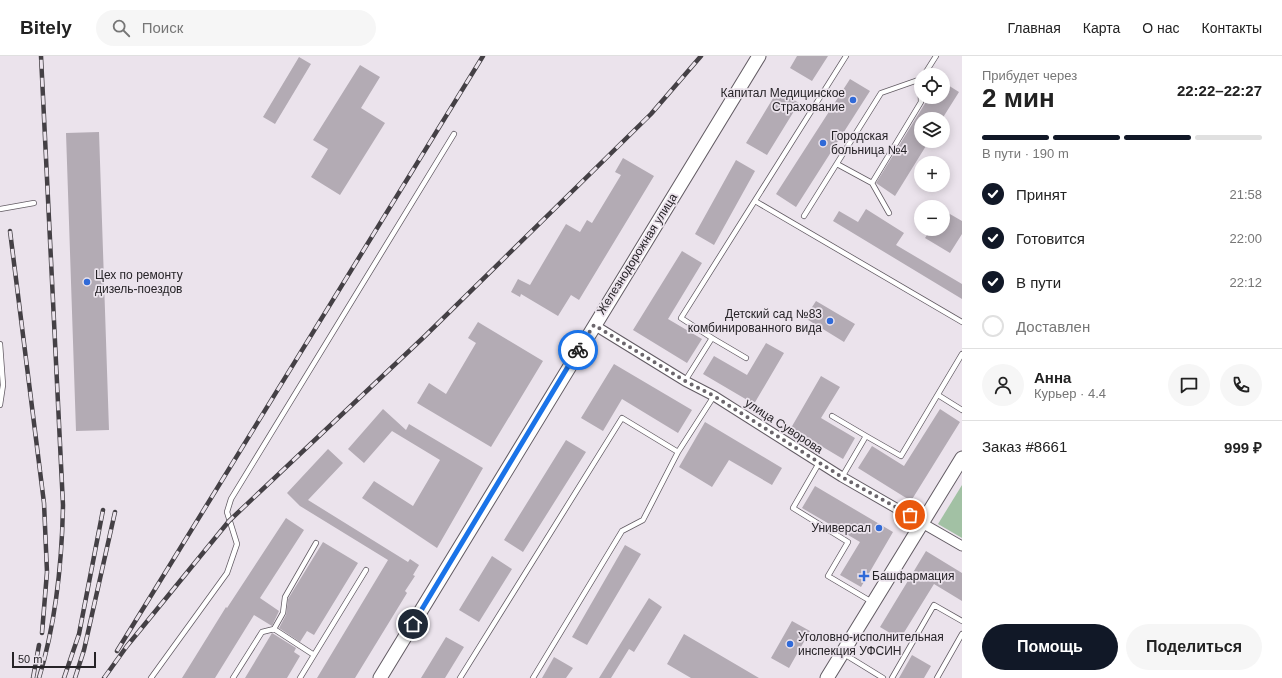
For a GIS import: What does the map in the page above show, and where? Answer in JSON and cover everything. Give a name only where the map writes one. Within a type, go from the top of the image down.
[{"type":"main road","name":"Железнодорожная улица","points":[[380,678],[759,56]]},
{"type":"main road","points":[[827,678],[962,458]]},
{"type":"street","name":"улица Суворова","points":[[594,325],[685,381],[714,396],[842,477],[924,522],[962,546]]},
{"type":"lane","points":[[746,358],[681,318],[846,56]]},
{"type":"lane","points":[[928,68],[936,56]]},
{"type":"lane","points":[[804,216],[881,93],[914,82]]},
{"type":"lane","points":[[872,182],[920,104]]},
{"type":"lane","points":[[151,678],[227,574],[236,544],[227,512],[231,499],[454,134]]},
{"type":"lane","points":[[837,164],[872,182],[889,213]]},
{"type":"lane","points":[[755,201],[962,322]]},
{"type":"lane","points":[[0,209],[34,203]]},
{"type":"lane","points":[[685,381],[712,338]]},
{"type":"lane","points":[[0,344],[3,385],[0,405]]},
{"type":"lane","points":[[832,416],[902,456],[962,354]]},
{"type":"lane","points":[[938,395],[962,410]]},
{"type":"lane","points":[[533,678],[622,531],[644,520],[678,452],[714,396]]},
{"type":"lane","points":[[460,678],[622,418],[678,452]]},
{"type":"lane","points":[[842,477],[866,436]]},
{"type":"lane","points":[[819,463],[793,508],[848,542],[828,576],[873,603]]},
{"type":"lane","points":[[233,678],[262,632],[274,629],[283,613],[285,597],[316,543]]},
{"type":"lane","points":[[300,678],[366,570]]},
{"type":"lane","points":[[892,678],[934,605],[962,621]]},
{"type":"lane","points":[[274,629],[314,655]]},
{"type":"lane","points":[[937,678],[962,634]]},
{"type":"lane","points":[[842,653],[883,678]]},
{"type":"green space","points":[[962,485],[962,538],[938,524]]},
{"type":"building","points":[[797,56],[828,56],[812,81],[790,68]]},
{"type":"building","points":[[299,57],[311,64],[275,124],[263,117]]},
{"type":"building","points":[[360,65],[380,77],[361,108],[385,123],[340,195],[311,177],[328,149],[313,140]]},
{"type":"building","name":"Городская больница №4","points":[[850,79],[870,91],[796,207],[776,194]]},
{"type":"building","points":[[950,86],[959,92],[946,112],[920,112],[925,104],[950,104]]},
{"type":"building","points":[[778,90],[799,103],[767,155],[746,143]]},
{"type":"building","points":[[914,121],[914,148],[925,148],[920,156],[914,156],[914,165],[895,196],[876,183]]},
{"type":"building","name":"Цех по ремонту дизель-поездов","points":[[99,132],[109,430],[76,431],[66,133]]},
{"type":"building","points":[[623,158],[654,176],[579,300],[571,295],[558,316],[521,294],[520,297],[511,292],[518,279],[530,285],[566,224],[580,232],[587,220],[592,223],[621,175],[615,172]]},
{"type":"building","points":[[736,160],[755,171],[714,245],[695,234]]},
{"type":"building","points":[[866,209],[904,233],[896,245],[962,284],[962,299],[833,221],[839,211],[858,222]]},
{"type":"building","points":[[950,214],[962,221],[962,234],[950,253],[925,238],[926,236],[950,236]]},
{"type":"building","points":[[682,251],[702,263],[668,319],[702,339],[687,363],[633,330]]},
{"type":"building","name":"Детский сад №83 комбинированного вида","points":[[816,301],[855,324],[844,342],[805,318]]},
{"type":"building","points":[[478,322],[543,361],[491,447],[417,403],[429,383],[446,394],[476,343],[468,338]]},
{"type":"building","points":[[766,343],[784,353],[754,404],[703,374],[714,356],[747,375]]},
{"type":"building","points":[[614,364],[692,410],[678,433],[622,399],[603,431],[581,418]]},
{"type":"building","points":[[821,376],[840,387],[821,418],[855,438],[843,459],[791,428]]},
{"type":"building","points":[[383,409],[406,430],[409,424],[483,468],[437,548],[362,498],[374,481],[413,506],[440,460],[392,431],[364,463],[348,449]]},
{"type":"building","points":[[940,409],[960,422],[911,501],[858,468],[872,446],[904,466]]},
{"type":"building","points":[[705,422],[782,468],[772,485],[729,460],[712,487],[679,467]]},
{"type":"building","points":[[566,440],[586,452],[523,552],[504,540]]},
{"type":"building","points":[[328,449],[343,463],[308,500],[408,562],[410,559],[419,565],[413,575],[415,576],[405,591],[407,593],[355,678],[317,678],[388,560],[300,506],[287,493]]},
{"type":"building","points":[[815,486],[893,532],[861,587],[840,575],[860,542],[802,508]]},
{"type":"building","points":[[286,518],[304,530],[260,598],[279,611],[272,626],[254,615],[215,678],[182,678],[226,607],[227,608]]},
{"type":"building","points":[[323,542],[358,563],[314,635],[307,631],[300,642],[279,628],[286,615],[288,599]]},
{"type":"building","points":[[625,545],[641,554],[587,645],[572,637]]},
{"type":"building","points":[[926,551],[962,573],[962,601],[934,584],[900,639],[880,627]]},
{"type":"building","points":[[492,556],[512,569],[479,622],[459,610]]},
{"type":"building","points":[[649,598],[662,607],[634,652],[629,649],[611,678],[599,678]]},
{"type":"building","name":"Уголовно-исполнительная инспекция УФСИН","points":[[792,621],[810,631],[789,668],[771,658]]},
{"type":"building","points":[[272,633],[296,648],[294,652],[300,656],[287,678],[245,678]]},
{"type":"building","points":[[684,634],[759,678],[691,678],[667,664]]},
{"type":"building","points":[[446,637],[464,647],[445,678],[421,678]]},
{"type":"building","points":[[912,655],[931,666],[924,678],[899,678]]},
{"type":"building","points":[[554,657],[573,668],[566,678],[542,678]]},
{"type":"railway","points":[[39,678],[54,614],[61,549],[63,505],[41,56]]},
{"type":"railway","points":[[117,651],[483,56]]},
{"type":"railway","points":[[104,678],[127,646],[229,521],[425,336],[651,114],[701,56]]},
{"type":"railway","points":[[10,231],[44,503],[47,572],[42,633]]},
{"type":"railway","points":[[64,678],[79,634],[103,510]]},
{"type":"railway","points":[[75,678],[84,650],[115,512]]},
{"type":"railway","points":[[33,678],[39,645]]},
{"type":"way so far","points":[[578,350],[594,325],[685,381],[714,396],[842,477],[910,515]]},
{"type":"place","name":"Капитал Медицинское Страхование","points":[[853,100]]},
{"type":"place","name":"Городская больница №4","points":[[823,143]]},
{"type":"place","name":"Цех по ремонту дизель-поездов","points":[[87,282]]},
{"type":"place","name":"Детский сад №83 комбинированного вида","points":[[830,321]]},
{"type":"place","name":"Универсал","points":[[879,528]]},
{"type":"place","name":"Башфармация","points":[[864,576]]},
{"type":"place","name":"Уголовно-исполнительная инспекция УФСИН","points":[[790,644]]},
{"type":"route","points":[[413,624],[578,350]]}]
